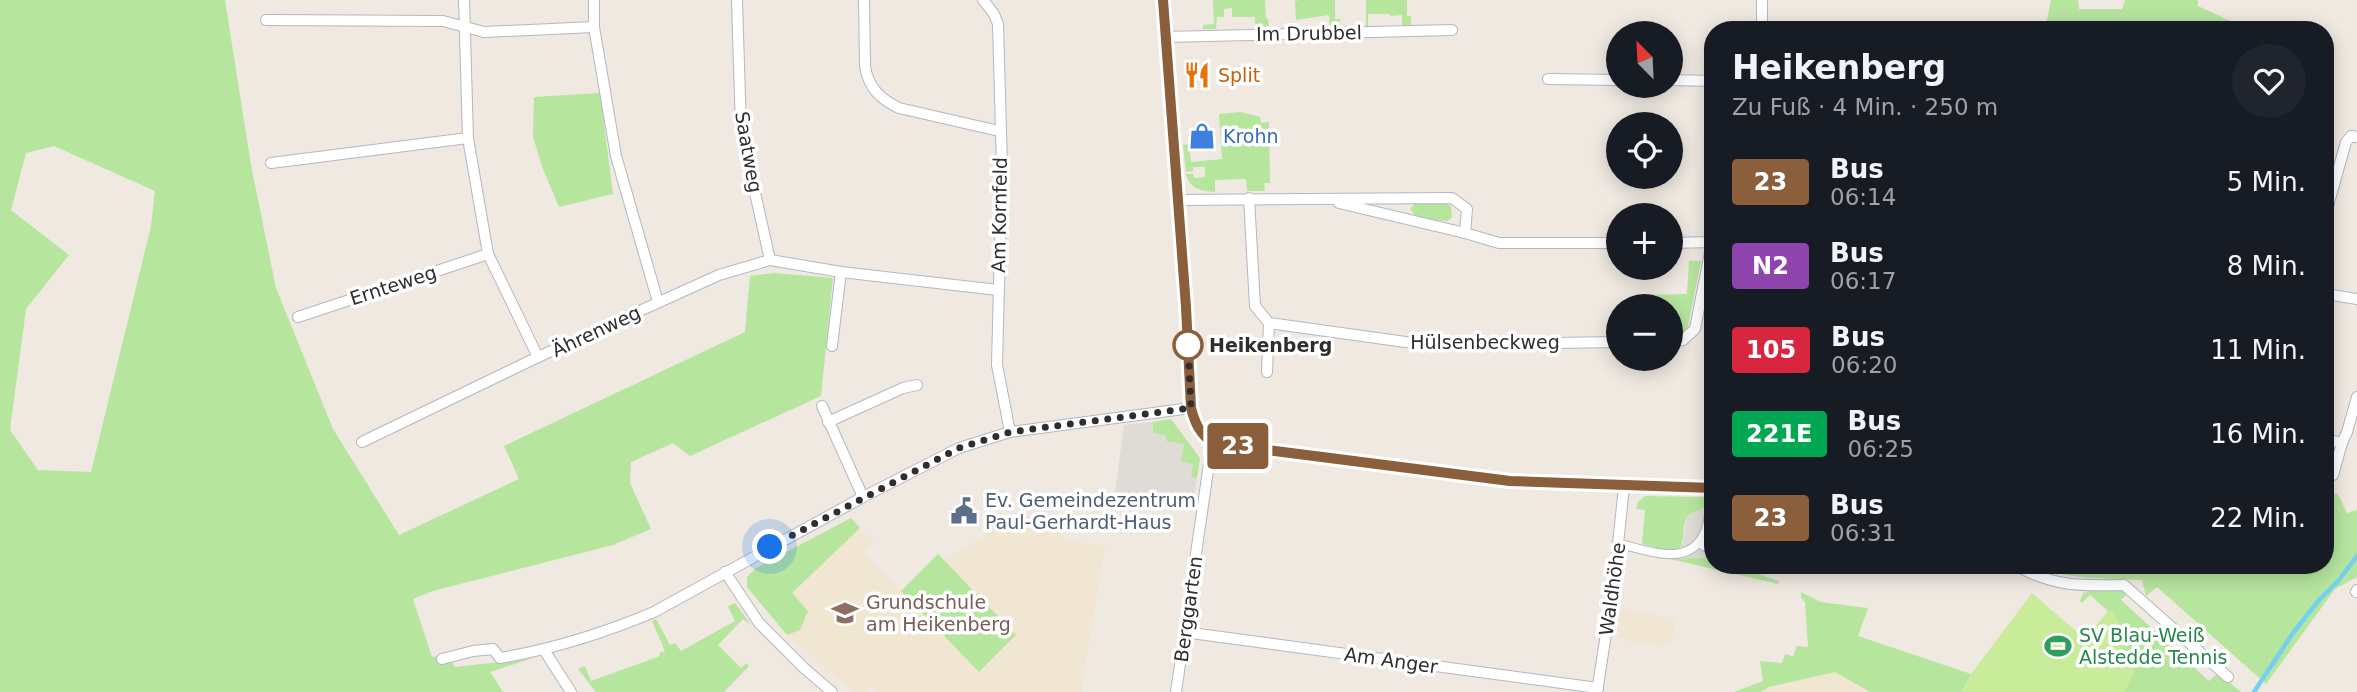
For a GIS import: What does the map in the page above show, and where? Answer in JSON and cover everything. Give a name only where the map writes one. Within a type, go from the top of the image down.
[{"type":"street","points":[[464,0],[468,138],[488,254],[538,357]]},
{"type":"street","points":[[594,0],[594,27],[616,156],[659,302]]},
{"type":"street","name":"Saatweg","points":[[737,0],[741,130],[770,260]]},
{"type":"street","points":[[864,0],[866,74],[876,94],[899,108],[999,131]]},
{"type":"street","name":"Am Kornfeld","points":[[983,0],[998,24],[1002,167],[997,365],[1010,432]]},
{"type":"street","points":[[1163,0],[1191,408],[1194,421],[1202,435],[1212,443],[1510,481],[1704,488]]},
{"type":"street","points":[[1762,0],[1762,21]]},
{"type":"street","points":[[267,20],[443,21],[484,32],[594,27]]},
{"type":"street","name":"Im Drubbel","points":[[1166,37],[1452,30]]},
{"type":"street","points":[[1548,79],[1606,80]]},
{"type":"street","points":[[1684,80],[1704,81]]},
{"type":"street","points":[[2334,185],[2346,142],[2351,136],[2357,137]]},
{"type":"street","points":[[271,163],[468,138]]},
{"type":"street","points":[[1249,198],[1255,306],[1269,323],[1267,372]]},
{"type":"street","points":[[1178,200],[1452,198],[1466,209],[1465,233]]},
{"type":"street","points":[[1322,199],[1499,243],[1606,243]]},
{"type":"street","points":[[1683,243],[1704,242]]},
{"type":"street","name":"Ernteweg","points":[[298,317],[488,254]]},
{"type":"street","name":"Ährenweg","points":[[362,442],[538,357],[719,275],[770,260],[841,272],[998,290]]},
{"type":"street","points":[[832,346],[841,272]]},
{"type":"street","points":[[1683,340],[1695,329],[1704,286]]},
{"type":"street","points":[[2334,295],[2357,299]]},
{"type":"street","name":"Hülsenbeckweg","points":[[1269,323],[1427,345],[1606,342]]},
{"type":"street","points":[[828,422],[903,388],[917,385]]},
{"type":"street","points":[[2334,471],[2357,397]]},
{"type":"street","points":[[822,406],[863,497]]},
{"type":"street","points":[[442,659],[493,649],[500,658],[544,650],[634,620],[959,448],[1010,432],[1191,408]]},
{"type":"street","points":[[2334,441],[2342,443]]},
{"type":"street","name":"Berggarten","points":[[1176,692],[1212,443]]},
{"type":"street","name":"Waldhöhe","points":[[1598,690],[1619,544],[1624,487]]},
{"type":"street","points":[[1619,544],[1676,555],[1690,551],[1699,544],[1704,532]]},
{"type":"street","points":[[1699,544],[1704,547]]},
{"type":"street","points":[[725,572],[759,623],[832,692]]},
{"type":"street","points":[[2033,574],[2076,586],[2124,585],[2228,677]]},
{"type":"street","name":"Am Anger","points":[[1184,632],[1598,690]]},
{"type":"street","points":[[544,650],[571,692]]},
{"type":"shaded area","points":[[1153,422],[1153,433],[1166,435],[1166,441],[1184,444],[1181,462],[1193,464],[1191,477],[1197,479],[1193,503],[1115,492],[1124,425]]},
{"type":"shaded area","points":[[1704,508],[1704,557],[1670,559],[1640,553],[1642,544],[1668,551],[1680,548],[1689,515]]},
{"type":"shaded area","points":[[1026,511],[1032,526],[1059,515],[1066,520],[1064,541],[1105,546],[1081,692],[876,692],[870,687],[866,692],[852,692],[787,635],[747,587],[747,577],[756,568],[851,518],[873,542],[863,552],[979,672],[944,561],[971,544],[987,538],[983,528]]},
{"type":"shaded area","points":[[1621,609],[1676,619],[1672,640],[1662,646],[1617,638]]},
{"type":"shaded area","points":[[1835,672],[1870,692],[1761,692],[1769,687]]},
{"type":"green space","points":[[0,0],[225,0],[251,165],[276,288],[333,429],[399,535],[519,479],[504,446],[745,332],[750,276],[774,273],[833,278],[821,396],[690,456],[673,443],[631,462],[630,483],[651,529],[613,545],[433,591],[413,599],[432,657],[447,655],[455,667],[533,658],[490,672],[503,692],[0,692]],"holes":[[[54,146],[155,191],[151,226],[91,472],[38,470],[10,430],[26,309],[69,255],[11,210],[26,153]]]},
{"type":"green space","points":[[1213,0],[1265,0],[1269,28],[1255,28],[1255,17],[1232,17],[1232,8],[1224,9],[1224,17],[1217,17],[1216,29],[1203,29],[1203,25],[1214,24]]},
{"type":"green space","points":[[1335,0],[1335,19],[1340,19],[1340,26],[1330,26],[1329,15],[1296,20],[1295,1]]},
{"type":"green space","points":[[1366,0],[1407,0],[1407,16],[1411,16],[1411,26],[1402,25],[1402,15],[1368,14],[1366,26]]},
{"type":"green space","points":[[2051,0],[2078,0],[2079,9],[2122,9],[2125,0],[2198,0],[2198,6],[2230,21],[2047,21]]},
{"type":"green space","points":[[600,93],[613,194],[559,207],[533,137],[534,97]]},
{"type":"green space","points":[[1241,112],[1260,117],[1261,123],[1269,122],[1270,183],[1264,183],[1265,191],[1247,191],[1246,179],[1215,180],[1215,192],[1197,188],[1190,183],[1186,174],[1193,174],[1194,178],[1205,177],[1205,167],[1193,167],[1193,171],[1186,172],[1183,145],[1189,144],[1191,162],[1222,159],[1219,114]]},
{"type":"green space","points":[[1415,203],[1445,203],[1451,206],[1452,218],[1447,221],[1417,218],[1410,209]]},
{"type":"green space","points":[[1689,261],[1701,261],[1687,330],[1683,333],[1683,294],[1687,294]]},
{"type":"green space","points":[[1171,419],[1200,458],[1197,479],[1191,477],[1165,440],[1153,433],[1153,422]]},
{"type":"green space","points":[[2334,493],[2338,494],[2347,513],[2357,510],[2357,577],[2335,589],[2266,684],[2157,587],[2146,596],[2142,580],[2063,574],[2334,574]]},
{"type":"green space","points":[[1645,496],[1704,497],[1704,508],[1687,518],[1680,548],[1668,551],[1642,544],[1645,510],[1636,509],[1638,502]]},
{"type":"green space","points":[[851,518],[860,528],[792,593],[808,611],[800,630],[787,635],[747,587],[747,577],[756,568]]},
{"type":"green space","points":[[938,554],[1016,635],[979,672],[901,591]]},
{"type":"green space","points":[[1704,557],[1704,567],[1670,559]]},
{"type":"green space","points":[[1735,574],[1758,574],[1779,581],[1778,584]]},
{"type":"green space","points":[[2094,590],[2122,590],[2126,595],[2121,600],[2209,681],[2218,673],[2241,692],[2124,692],[2127,687],[2118,653],[2112,612],[2090,595],[2082,603],[2080,601],[2083,593]]},
{"type":"green space","points":[[1801,592],[1821,602],[1868,608],[1858,636],[1971,674],[1962,692],[1870,692],[1835,672],[1769,687],[1761,692],[1734,692],[1763,681],[1760,661],[1782,663],[1785,654],[1793,656],[1797,646],[1808,647],[1805,602],[1801,598]]},
{"type":"green space","name":"SV Blau-Weiß Alstedde Tennis","points":[[2032,593],[2085,639],[2108,611],[2112,612],[2129,638],[2118,653],[2135,671],[2124,692],[1962,692],[1971,674]]},
{"type":"green space","points":[[735,603],[751,625],[743,619],[718,645],[741,668],[746,663],[749,666],[724,692],[596,692],[578,669],[585,666],[591,681],[660,656],[659,653],[665,651],[652,621],[656,619],[670,645],[675,643],[681,651],[735,621],[728,606]]},
{"type":"waterway","points":[[2342,576],[2357,556]]},
{"type":"waterway","points":[[2254,692],[2293,633],[2340,579]]},
{"type":"bus line","name":"23","points":[[1163,0],[1191,408],[1194,421],[1202,435],[1212,443],[1510,481],[1704,488]]},
{"type":"place","name":"Split","points":[[1197,75]]},
{"type":"place","name":"Krohn","points":[[1202,136]]},
{"type":"place","name":"Heikenberg","points":[[1188,345]]},
{"type":"place","name":"Ev. Gemeindezentrum Paul-Gerhardt-Haus","points":[[964,511]]},
{"type":"place","name":"Grundschule am Heikenberg","points":[[845,613]]},
{"type":"place","name":"SV Blau-Weiß Alstedde Tennis","points":[[2058,646]]},
{"type":"route","points":[[770,547],[959,448],[1010,432],[1191,408],[1188,345]]}]
